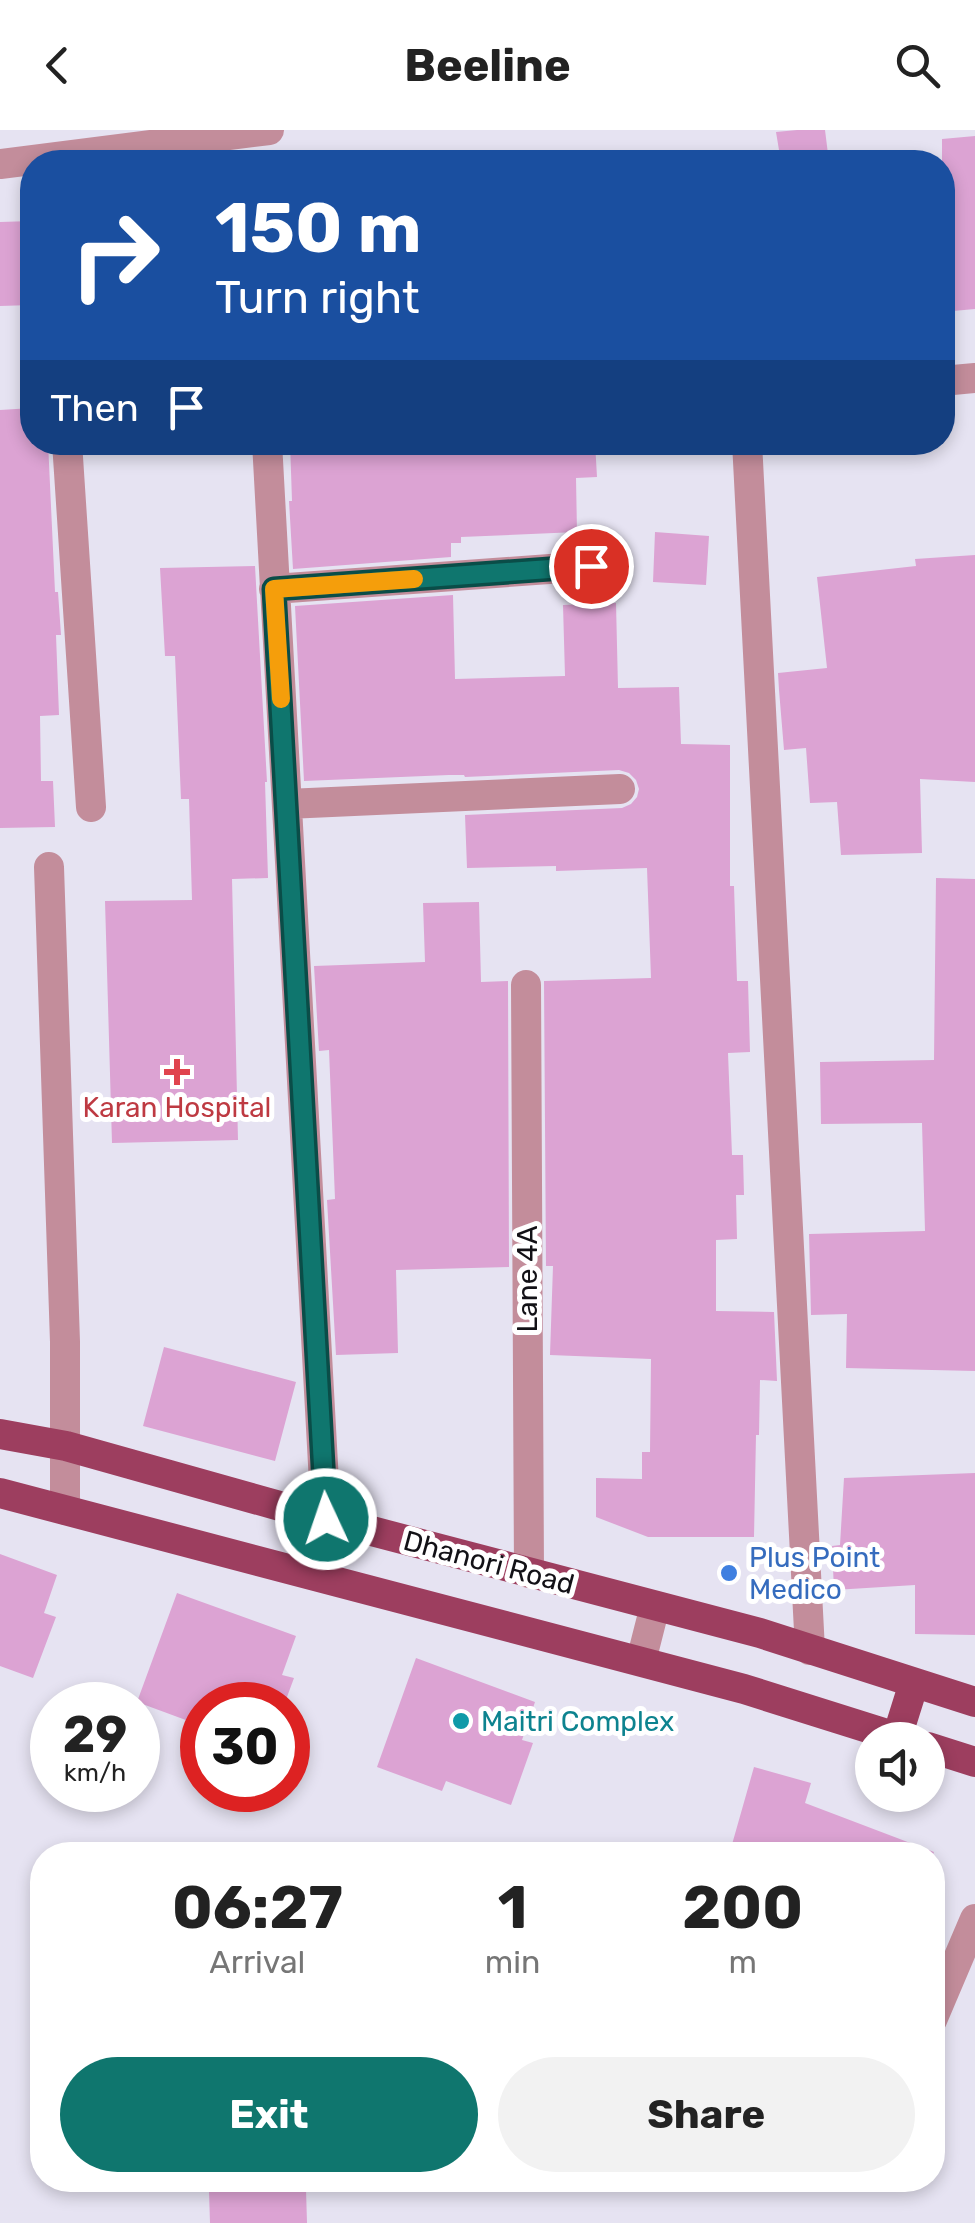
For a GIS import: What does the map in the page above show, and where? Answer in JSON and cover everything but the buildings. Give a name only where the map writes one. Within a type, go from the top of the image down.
[{"type":"main road","name":"Dhanori Road","points":[[0,1434],[66,1446],[760,1634],[975,1702]]},
{"type":"main road","name":"Dhanori Road","points":[[0,1493],[744,1688],[855,1723]]},
{"type":"main road","points":[[905,1722],[914,1683]]},
{"type":"main road","points":[[945,1752],[975,1762]]},
{"type":"street","points":[[111,150],[270,130]]},
{"type":"street","points":[[68,455],[91,807]]},
{"type":"street","points":[[268,455],[326,1519]]},
{"type":"street","points":[[748,455],[810,1650]]},
{"type":"street","points":[[274,589],[591,566]]},
{"type":"street","points":[[287,804],[620,790]]},
{"type":"street","points":[[49,868],[66,1510]]},
{"type":"street","name":"Lane 4A","points":[[526,985],[529,1573]]},
{"type":"street","points":[[641,1661],[654,1606]]},
{"type":"street","points":[[945,1989],[975,1919]]},
{"type":"slow traffic","points":[[281,699],[274,589],[414,579]]},
{"type":"place","name":"Karan Hospital","points":[[177,1072]]},
{"type":"place","name":"Plus Point Medico","points":[[729,1573]]},
{"type":"place","name":"Maitri Complex","points":[[461,1721]]},
{"type":"route","points":[[326,1519],[274,589],[591,566]]}]
